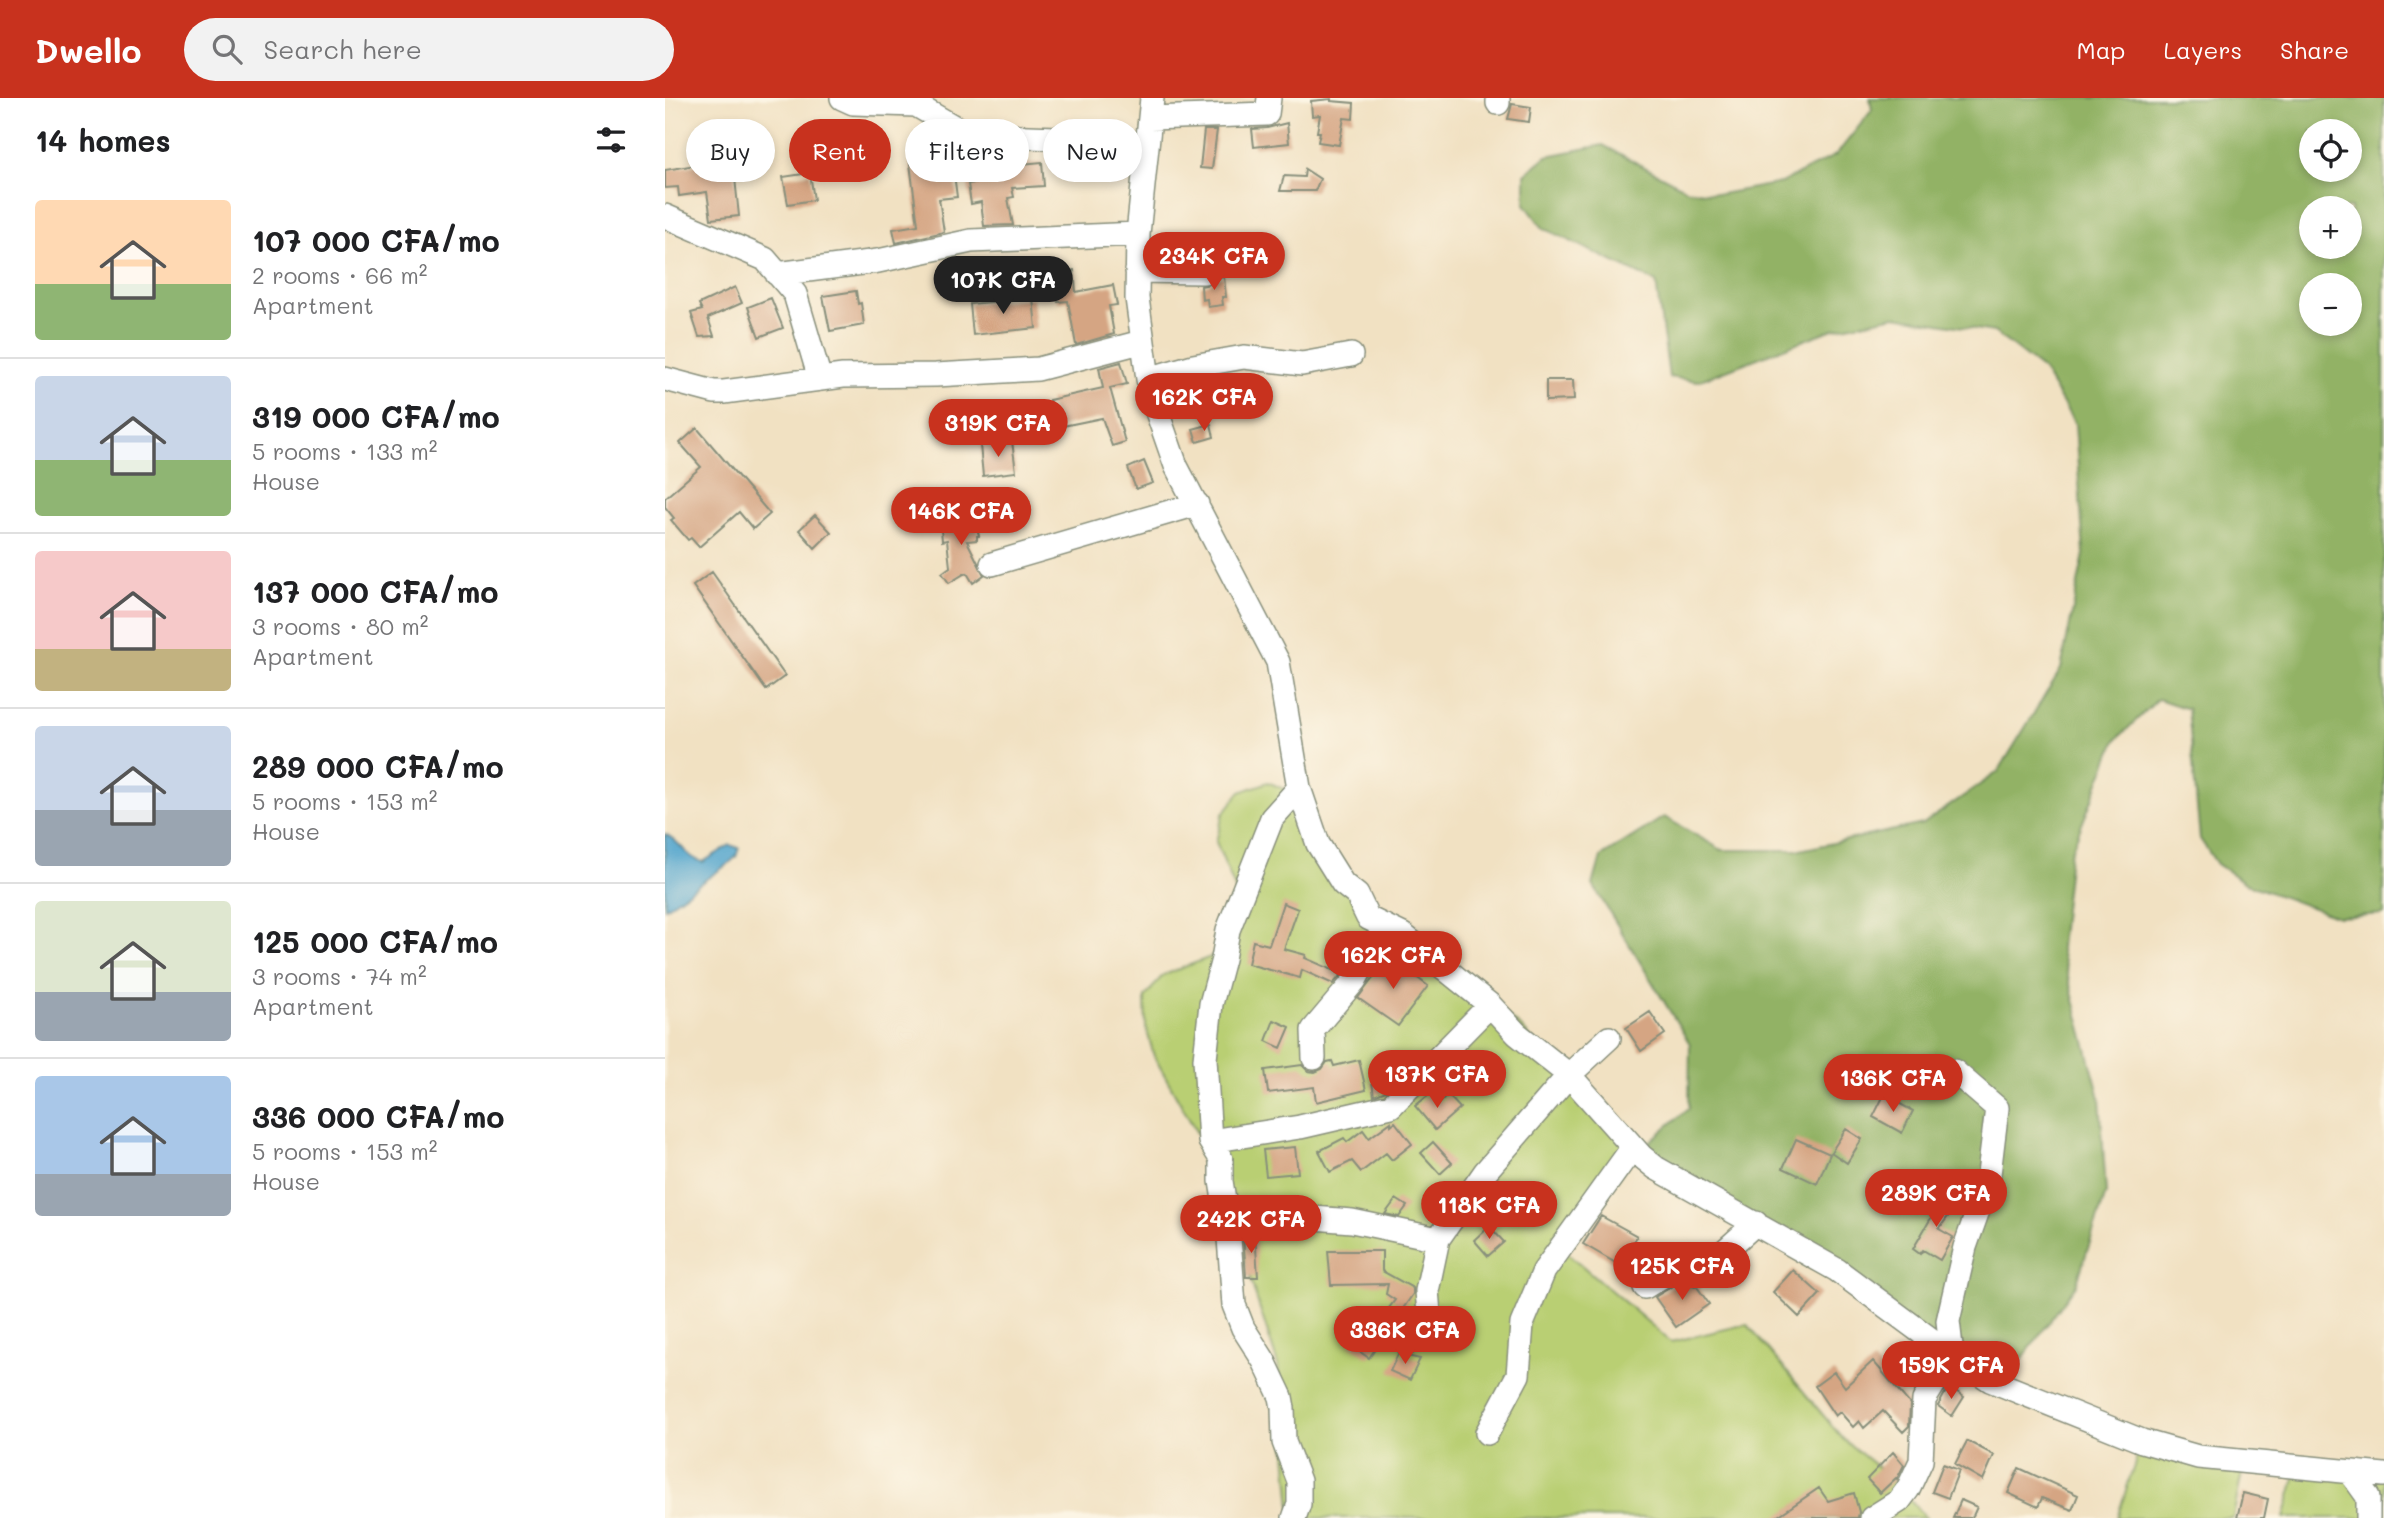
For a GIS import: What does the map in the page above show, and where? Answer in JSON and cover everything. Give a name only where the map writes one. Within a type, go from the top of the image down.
[{"type":"street","points":[[842,98],[853,103],[916,105],[968,135],[1057,138],[1146,155]]},
{"type":"street","points":[[1269,98],[1267,114],[1151,108],[1138,234],[1137,298],[1141,342],[1155,406],[1176,466],[1278,662],[1299,788],[1318,844],[1343,884],[1357,895],[1368,918],[1403,935],[1490,1005],[1517,1034],[1569,1075],[1633,1147],[1656,1168],[1837,1270],[1990,1380],[2159,1446],[2198,1457],[2384,1475]]},
{"type":"street","points":[[665,216],[765,259],[795,294],[820,379]]},
{"type":"street","points":[[777,274],[878,261],[971,241],[1138,234]]},
{"type":"street","points":[[1137,271],[1204,272]]},
{"type":"street","points":[[665,379],[714,392],[724,392],[843,376],[936,375],[1038,369],[1141,342]]},
{"type":"street","points":[[1148,379],[1193,366],[1244,357],[1302,364],[1352,355]]},
{"type":"street","points":[[992,564],[1197,504]]},
{"type":"street","points":[[1294,1518],[1299,1504],[1299,1481],[1284,1442],[1281,1396],[1264,1361],[1237,1317],[1234,1305],[1221,1159],[1210,1141],[1205,1059],[1211,1004],[1228,930],[1272,818],[1299,788]]},
{"type":"street","points":[[1314,1058],[1313,1030],[1355,980],[1385,926]]},
{"type":"street","points":[[1210,1141],[1300,1127],[1391,1106],[1490,1005]]},
{"type":"street","points":[[1407,1343],[1429,1313],[1427,1291],[1438,1239],[1485,1172],[1569,1075],[1609,1038]]},
{"type":"street","points":[[1873,1518],[1899,1501],[1908,1489],[1921,1461],[1924,1399],[1952,1355],[1948,1321],[1965,1247],[1988,1182],[1997,1108],[1954,1072]]},
{"type":"street","points":[[1487,1433],[1518,1375],[1523,1324],[1545,1271],[1633,1147]]},
{"type":"street","points":[[1225,1211],[1352,1221],[1438,1239]]},
{"type":"street","points":[[1645,1287],[1682,1264],[1699,1274],[1756,1223]]},
{"type":"street","points":[[2350,1472],[2368,1497],[2368,1518]]},
{"type":"green space","points":[[1870,98],[2384,98],[2384,914],[2338,917],[2247,884],[2217,864],[2200,839],[2188,709],[2158,699],[2116,740],[2070,854],[2060,947],[2100,1098],[2106,1193],[2076,1285],[1996,1395],[1846,1281],[1634,1155],[1689,1108],[1690,1044],[1593,885],[1601,857],[1664,817],[1722,850],[1800,850],[1923,824],[1998,772],[2061,669],[2084,554],[2075,424],[2043,370],[1994,332],[1895,316],[1833,329],[1698,381],[1669,377],[1656,282],[1543,228],[1525,204],[1525,174],[1547,156],[1603,145],[1688,190],[1721,194],[1781,183],[1836,155],[1872,110]]},
{"type":"green space","points":[[1268,782],[1295,794],[1355,890],[1394,929],[1521,1027],[1634,1155],[1565,1251],[1671,1342],[1747,1324],[1843,1439],[1886,1474],[1926,1518],[1292,1518],[1278,1365],[1212,1160],[1154,1056],[1146,1027],[1145,997],[1163,975],[1219,954],[1240,901],[1216,842],[1223,814],[1240,792]]},
{"type":"green space","points":[[2142,1441],[2245,1457],[2233,1518],[2117,1518]]},
{"type":"green space","points":[[2299,1464],[2384,1474],[2384,1518],[2284,1518]]},
{"type":"water","points":[[665,834],[692,857],[703,862],[730,845],[739,848],[736,857],[728,864],[665,908]]},
{"type":"building","points":[[1331,99],[1354,103],[1353,119],[1344,118],[1339,145],[1318,142],[1320,115],[1312,116],[1311,101]]},
{"type":"building","points":[[1512,104],[1531,107],[1529,122],[1508,119]]},
{"type":"building","points":[[1287,123],[1289,143],[1254,147],[1252,129]]},
{"type":"building","points":[[1204,130],[1217,130],[1212,169],[1200,168]]},
{"type":"building","points":[[1042,162],[1044,186],[1012,188],[1014,197],[1008,198],[1013,225],[984,226],[981,202],[971,204],[968,184],[1029,182],[1029,163]]},
{"type":"building","points":[[686,167],[686,182],[735,182],[739,216],[711,219],[707,192],[679,196],[678,187],[665,188],[665,170]]},
{"type":"building","points":[[1305,169],[1320,179],[1315,191],[1280,191],[1284,176],[1304,177]]},
{"type":"building","points":[[789,176],[789,182],[811,182],[814,200],[788,204],[783,177]]},
{"type":"building","points":[[912,182],[955,182],[957,197],[939,199],[944,232],[896,243],[893,229],[918,225]]},
{"type":"building","points":[[1074,270],[1076,292],[1113,285],[1117,305],[1109,306],[1114,334],[1076,345],[1068,301],[1058,302],[1053,272]]},
{"type":"building","points":[[1224,277],[1226,297],[1222,297],[1223,305],[1208,307],[1207,299],[1202,300],[1201,286]]},
{"type":"building","points":[[735,287],[742,303],[708,318],[714,336],[699,337],[691,313],[702,310],[699,304]]},
{"type":"building","points":[[856,291],[858,304],[861,303],[864,325],[830,331],[823,296]]},
{"type":"building","points":[[771,298],[783,328],[759,337],[748,307]]},
{"type":"building","points":[[1033,298],[1036,328],[973,335],[970,304]]},
{"type":"building","points":[[1121,362],[1127,384],[1110,388],[1125,442],[1112,446],[1102,418],[1058,427],[1049,400],[1103,388],[1099,368]]},
{"type":"building","points":[[1546,380],[1573,380],[1574,400],[1546,401]]},
{"type":"building","points":[[1211,424],[1214,437],[1197,442],[1193,429]]},
{"type":"building","points":[[697,428],[770,514],[753,529],[739,512],[699,547],[691,538],[688,540],[671,520],[674,518],[665,507],[665,498],[701,467],[680,443]]},
{"type":"building","points":[[1012,441],[1016,472],[983,476],[980,445]]},
{"type":"building","points":[[1144,461],[1153,483],[1136,489],[1128,468]]},
{"type":"building","points":[[973,512],[979,536],[977,540],[967,541],[984,575],[973,583],[967,573],[949,583],[942,573],[950,567],[947,540],[942,541],[941,528],[945,528],[944,522],[948,521],[948,515]]},
{"type":"building","points":[[815,515],[831,532],[815,548],[799,530]]},
{"type":"building","points":[[712,572],[785,676],[766,690],[693,586]]},
{"type":"building","points":[[1283,903],[1298,909],[1284,949],[1306,955],[1305,958],[1342,974],[1333,984],[1302,970],[1300,978],[1248,964],[1253,941],[1269,945]]},
{"type":"building","points":[[1390,956],[1398,962],[1400,958],[1415,976],[1428,986],[1398,1026],[1358,998]]},
{"type":"building","points":[[1650,1012],[1665,1034],[1641,1051],[1626,1028]]},
{"type":"building","points":[[1274,1020],[1290,1027],[1281,1048],[1266,1041]]},
{"type":"building","points":[[1359,1060],[1366,1090],[1316,1102],[1314,1087],[1268,1093],[1265,1070],[1302,1065],[1308,1071],[1315,1072],[1322,1069],[1327,1062],[1332,1061],[1334,1066]]},
{"type":"building","points":[[1384,1080],[1386,1091],[1374,1096],[1372,1082]]},
{"type":"building","points":[[1433,1092],[1441,1102],[1448,1095],[1460,1108],[1435,1130],[1415,1106]]},
{"type":"building","points":[[1884,1095],[1913,1111],[1902,1133],[1873,1117]]},
{"type":"building","points":[[1391,1122],[1391,1125],[1395,1122],[1412,1144],[1392,1160],[1386,1153],[1361,1172],[1352,1161],[1330,1172],[1319,1151],[1344,1138],[1347,1142],[1363,1130],[1369,1138]]},
{"type":"building","points":[[1846,1129],[1862,1139],[1847,1163],[1831,1152]]},
{"type":"building","points":[[1796,1139],[1830,1154],[1817,1184],[1783,1168]]},
{"type":"building","points":[[1433,1142],[1452,1163],[1440,1174],[1421,1153]]},
{"type":"building","points":[[1295,1147],[1298,1173],[1266,1176],[1263,1150]]},
{"type":"building","points":[[1938,1193],[1956,1206],[1939,1229],[1953,1237],[1940,1260],[1923,1250],[1920,1254],[1913,1249],[1935,1211],[1928,1206]]},
{"type":"building","points":[[1396,1199],[1407,1206],[1399,1217],[1385,1214]]},
{"type":"building","points":[[1601,1216],[1637,1236],[1621,1266],[1583,1244]]},
{"type":"building","points":[[1489,1226],[1504,1242],[1488,1256],[1474,1240]]},
{"type":"building","points":[[1255,1233],[1258,1277],[1246,1277],[1243,1234]]},
{"type":"building","points":[[1328,1251],[1382,1251],[1382,1271],[1413,1288],[1413,1294],[1369,1358],[1350,1345],[1358,1333],[1363,1336],[1375,1318],[1379,1321],[1395,1300],[1386,1294],[1388,1284],[1331,1285]]},
{"type":"building","points":[[1793,1270],[1820,1294],[1799,1317],[1773,1292]]},
{"type":"building","points":[[1682,1280],[1697,1287],[1709,1304],[1676,1327],[1655,1297]]},
{"type":"building","points":[[1398,1354],[1420,1359],[1410,1380],[1390,1371]]},
{"type":"building","points":[[1873,1361],[1910,1404],[1909,1426],[1903,1432],[1883,1411],[1864,1428],[1859,1421],[1853,1427],[1840,1412],[1835,1416],[1815,1386],[1834,1372],[1845,1387]]},
{"type":"building","points":[[1949,1386],[1964,1397],[1952,1416],[1938,1406]]},
{"type":"building","points":[[1967,1441],[1994,1455],[1983,1480],[1955,1464]]},
{"type":"building","points":[[1893,1452],[1904,1465],[1897,1479],[1880,1493],[1867,1479]]},
{"type":"building","points":[[1943,1464],[1959,1470],[1948,1498],[1932,1492]]},
{"type":"building","points":[[2019,1468],[2078,1495],[2072,1510],[2042,1498],[2038,1507],[2008,1493]]},
{"type":"building","points":[[1819,1488],[1828,1501],[1854,1493],[1858,1518],[1775,1518]]},
{"type":"building","points":[[2243,1493],[2268,1499],[2264,1518],[2237,1518]]},
{"type":"building","points":[[1961,1500],[1977,1507],[1972,1518],[1953,1518]]}]
